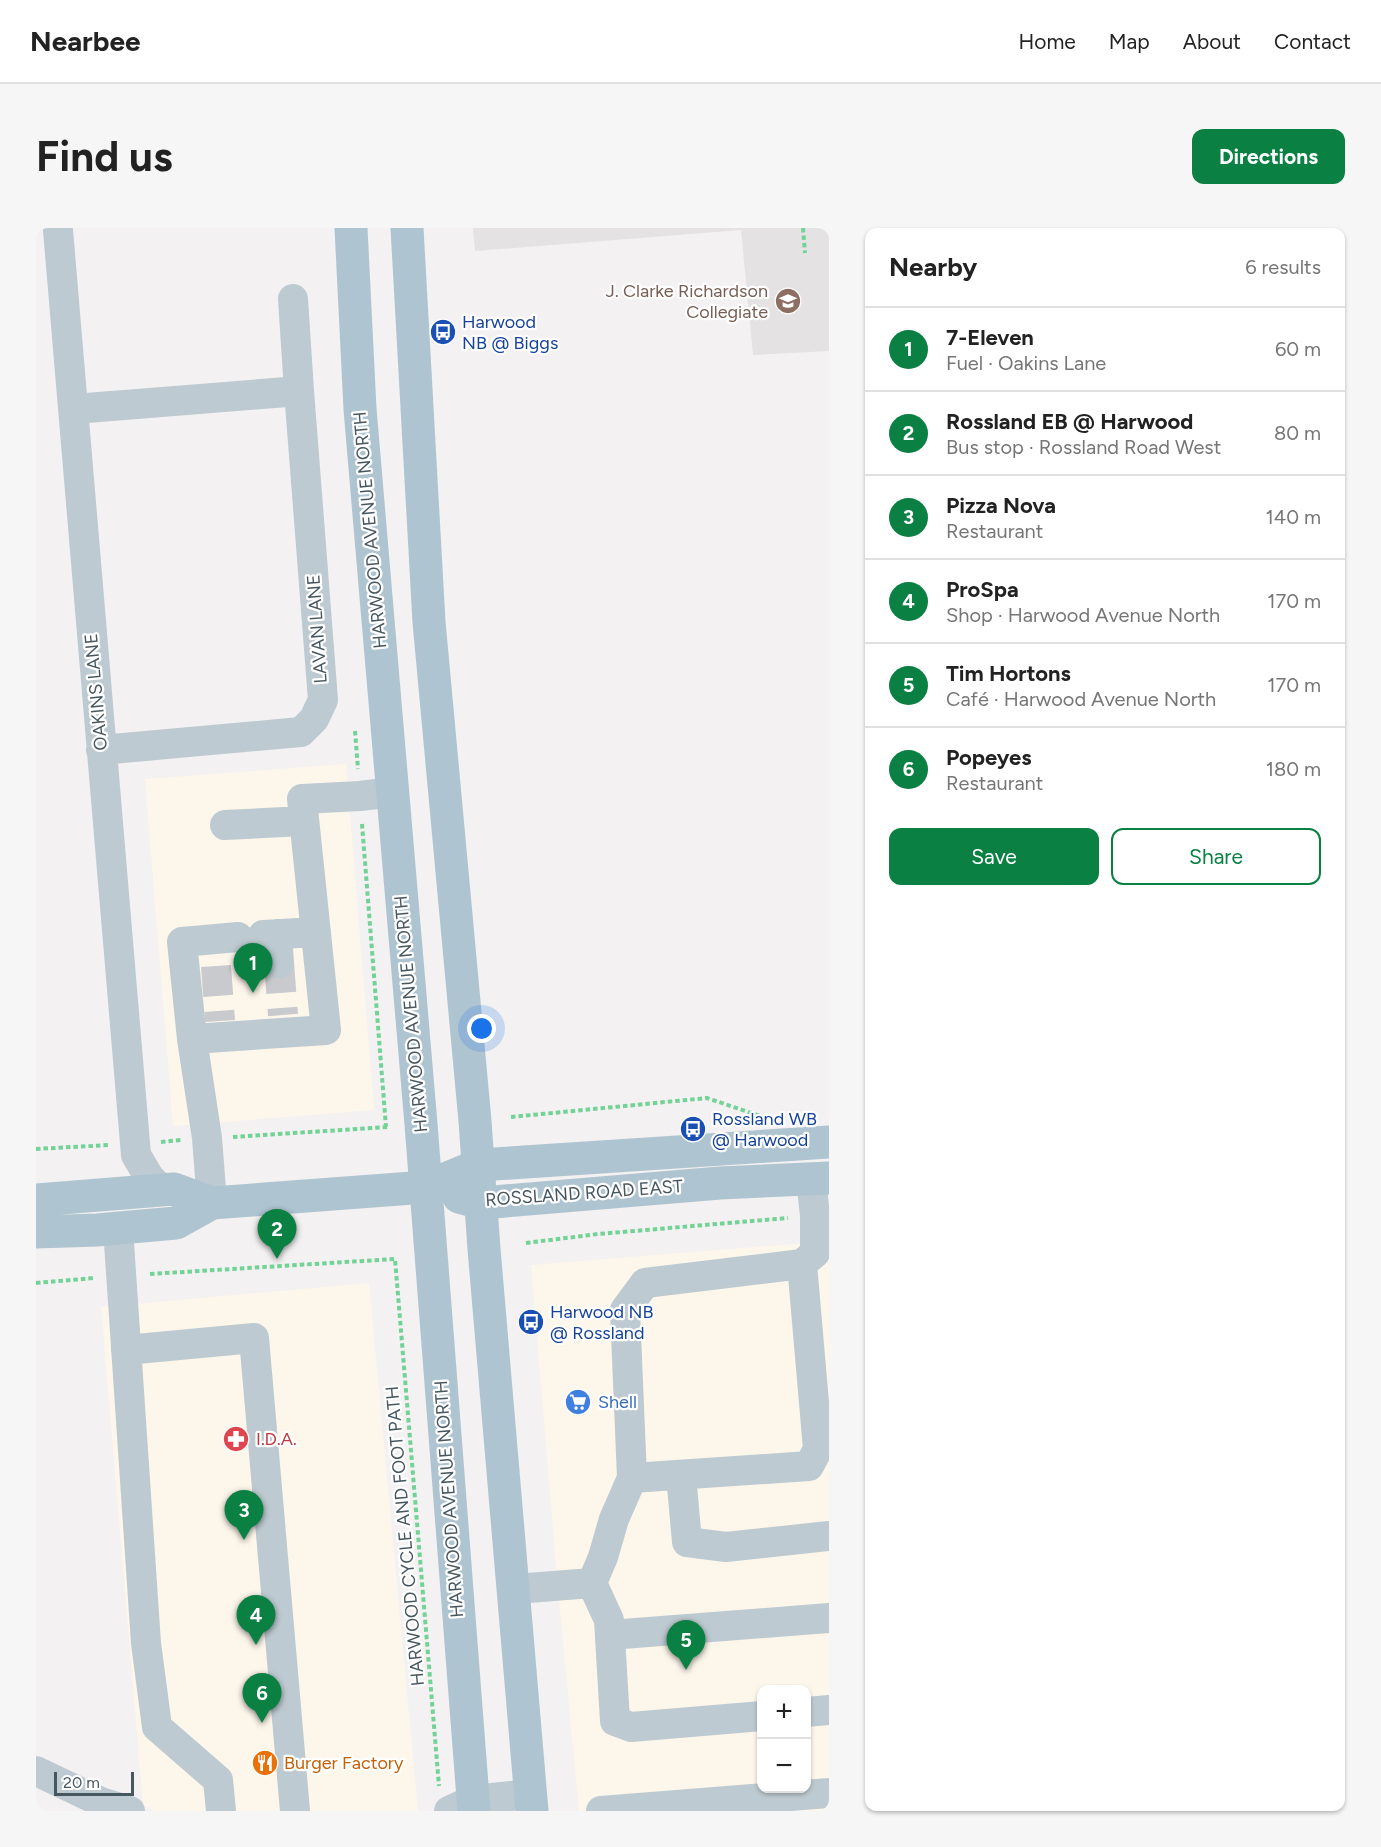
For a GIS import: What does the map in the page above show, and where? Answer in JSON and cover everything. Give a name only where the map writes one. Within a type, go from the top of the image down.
[{"type":"main road","name":"HARWOOD AVENUE NORTH","points":[[351,228],[360,409],[426,1187],[459,1802]]},
{"type":"main road","points":[[407,228],[429,622],[478,1165],[531,1802]]},
{"type":"main road","name":"ROSSLAND ROAD EAST","points":[[426,1187],[478,1165],[829,1143]]},
{"type":"main road","name":"ROSSLAND ROAD EAST","points":[[426,1187],[481,1203],[720,1183],[820,1178]]},
{"type":"main road","points":[[36,1200],[174,1189],[212,1203],[426,1187]]},
{"type":"main road","points":[[36,1232],[176,1223],[212,1203]]},
{"type":"street","name":"OAKINS LANE","points":[[57,230],[136,1155],[149,1177],[162,1190]]},
{"type":"street","name":"LAVAN LANE","points":[[101,750],[301,732],[314,720],[323,700],[293,299]]},
{"type":"street","points":[[74,409],[299,391]]},
{"type":"street","points":[[192,1039],[221,1029],[284,1024],[326,1030],[302,799],[393,792]]},
{"type":"street","points":[[225,825],[304,821]]},
{"type":"street","points":[[212,1203],[207,1138],[192,1039],[182,942],[248,946],[316,932]]},
{"type":"street","points":[[111,1194],[136,1155]]},
{"type":"street","points":[[632,1478],[809,1466],[818,1449],[815,1216],[820,1178]]},
{"type":"street","points":[[118,1228],[147,1643],[157,1727],[218,1780],[221,1811]]},
{"type":"street","points":[[757,1716],[631,1727],[615,1721],[609,1620],[592,1583],[603,1557],[614,1519],[632,1478],[625,1310],[645,1283],[815,1263]]},
{"type":"street","points":[[126,1350],[254,1338],[295,1811]]},
{"type":"street","points":[[681,1475],[687,1542],[726,1547],[829,1536]]},
{"type":"street","points":[[514,1589],[592,1583]]},
{"type":"street","points":[[610,1635],[829,1618]]},
{"type":"street","points":[[811,1712],[829,1710]]},
{"type":"street","points":[[36,1771],[101,1803],[129,1811]]},
{"type":"street","points":[[601,1811],[829,1793]]},
{"type":"street","points":[[459,1802],[531,1802]]},
{"type":"path","points":[[803,228],[806,253]]},
{"type":"path","points":[[511,1117],[707,1098],[762,1116]]},
{"type":"path","points":[[526,1243],[598,1234],[815,1216]]},
{"type":"path","name":"HARWOOD CYCLE AND FOOT PATH","points":[[121,1276],[395,1259],[459,1802]]},
{"type":"path","points":[[36,1283],[121,1276]]},
{"type":"shaded area","name":"J. Clarke Richardson Collegiate","points":[[473,228],[829,228],[829,351],[753,355],[741,230],[475,251]]},
{"type":"shaded area","points":[[346,764],[374,1110],[173,1126],[145,779]]},
{"type":"shaded area","points":[[829,1241],[829,1811],[579,1811],[531,1265]]},
{"type":"shaded area","points":[[369,1283],[418,1811],[154,1811],[143,1805],[101,1307]]},
{"type":"tunnel","points":[[279,963],[283,1015]]},
{"type":"tunnel","points":[[216,966],[220,1021]]},
{"type":"place","name":"J. Clarke Richardson Collegiate","points":[[788,301]]},
{"type":"place","name":"Harwood NB @ Biggs","points":[[443,332]]},
{"type":"place","name":"7-Eleven","points":[[253,993]]},
{"type":"place","name":"Rossland WB @ Harwood","points":[[693,1129]]},
{"type":"place","name":"Rossland EB @ Harwood","points":[[277,1259]]},
{"type":"place","name":"Harwood NB @ Rossland","points":[[531,1322]]},
{"type":"place","name":"Shell","points":[[578,1402]]},
{"type":"place","name":"I.D.A.","points":[[236,1439]]},
{"type":"place","name":"Pizza Nova","points":[[244,1540]]},
{"type":"place","name":"ProSpa","points":[[256,1645]]},
{"type":"place","name":"Tim Hortons","points":[[686,1670]]},
{"type":"place","name":"Popeyes","points":[[262,1723]]},
{"type":"place","name":"Burger Factory","points":[[265,1763]]}]
